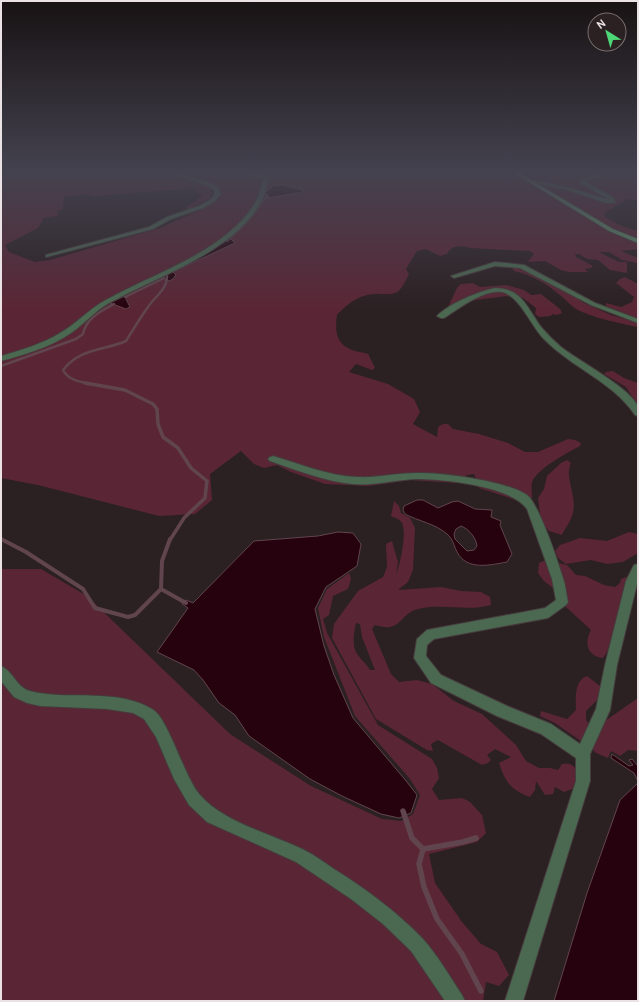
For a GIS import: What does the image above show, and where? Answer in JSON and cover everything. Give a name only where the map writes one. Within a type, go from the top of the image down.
[{"type":"street","points":[[48,256],[150,228],[176,216]]},
{"type":"street","points":[[1,359],[62,336],[105,303],[194,257],[230,234],[249,216]]},
{"type":"street","points":[[588,216],[611,230],[638,241]]},
{"type":"street","points":[[454,276],[495,264],[522,266],[593,304],[625,318],[638,321]]},
{"type":"street","points":[[441,316],[467,300],[488,291],[496,290],[510,293],[517,297],[543,334],[574,360],[622,391],[631,401],[638,413]]},
{"type":"street","points":[[273,459],[329,476],[351,480],[378,480],[415,476],[439,477],[470,482],[510,492],[525,499],[532,508],[558,579],[562,602],[548,614],[431,634],[421,643],[420,658],[436,679],[502,711],[546,729],[583,754]]},
{"type":"street","points":[[514,1001],[583,781],[583,754],[603,710],[611,666],[632,580],[638,568]]},
{"type":"street","points":[[1,672],[19,693],[27,697],[40,700],[121,705],[134,707],[148,714],[161,732],[179,774],[194,800],[212,817],[301,857],[357,892],[389,918],[417,946],[456,1001]]},
{"type":"shaded area","points":[[1,216],[57,216],[44,218],[38,228],[5,245],[9,252],[35,262],[50,260],[160,228],[187,216],[605,216],[622,226],[638,231],[638,249],[621,251],[638,258],[638,263],[622,260],[609,252],[599,252],[619,262],[627,262],[627,273],[610,270],[598,260],[587,259],[579,254],[575,254],[576,257],[593,266],[585,269],[588,272],[569,272],[561,270],[545,261],[529,262],[528,261],[534,254],[530,251],[470,248],[460,246],[454,247],[447,254],[440,256],[426,249],[417,251],[406,269],[409,274],[399,291],[392,294],[369,294],[349,304],[337,315],[336,331],[339,340],[346,347],[354,351],[368,354],[375,368],[372,370],[356,364],[349,372],[388,384],[414,399],[420,412],[413,424],[437,437],[438,427],[443,424],[448,424],[453,429],[479,434],[508,443],[525,452],[538,452],[568,439],[581,443],[580,446],[553,461],[540,471],[532,482],[532,498],[519,501],[479,488],[474,474],[467,475],[456,483],[410,480],[369,486],[325,484],[291,472],[277,465],[264,468],[254,464],[241,451],[210,474],[212,500],[195,514],[159,516],[38,485],[1,478]],"holes":[[[231,240],[235,243],[173,272]]]},
{"type":"shaded area","points":[[230,238],[235,243],[173,272],[176,275],[173,279],[169,281],[160,277],[211,250]]},
{"type":"shaded area","points":[[515,267],[526,270],[565,290],[584,303],[611,315],[638,323],[638,327],[606,320],[582,312],[576,309],[544,283],[526,274],[514,271],[512,268]]},
{"type":"shaded area","points":[[625,277],[638,284],[638,318],[606,306],[606,303],[621,307],[632,302],[634,297],[616,283]]},
{"type":"shaded area","points":[[473,283],[480,287],[506,285],[524,290],[531,295],[541,294],[560,309],[562,313],[539,317],[535,314],[536,308],[523,298],[506,296],[461,302],[450,308],[448,307],[457,288],[461,284]]},
{"type":"shaded area","points":[[127,295],[126,299],[130,307],[126,309],[110,303]]},
{"type":"shaded area","points":[[613,371],[624,378],[638,383],[638,406],[626,387],[604,374],[606,372]]},
{"type":"shaded area","points":[[567,460],[571,463],[569,474],[574,506],[571,518],[562,535],[549,531],[543,524],[538,498],[544,489],[547,476],[561,463]]},
{"type":"shaded area","points":[[417,500],[423,500],[438,508],[458,501],[475,509],[492,510],[491,517],[501,521],[500,525],[512,554],[507,562],[479,565],[467,562],[461,558],[452,540],[447,534],[432,525],[405,514],[403,510],[404,506]],"holes":[[[461,526],[474,537],[477,546],[474,550],[467,551],[455,539],[454,534],[456,529]]]},
{"type":"shaded area","points":[[394,501],[399,506],[401,513],[410,518],[415,528],[413,570],[408,582],[398,590],[441,587],[461,591],[481,592],[490,597],[491,605],[473,608],[427,607],[413,611],[406,615],[398,623],[390,627],[375,625],[372,629],[391,674],[399,682],[417,680],[432,684],[454,701],[482,714],[516,745],[526,761],[539,768],[558,770],[562,764],[571,764],[578,771],[575,788],[564,792],[555,787],[553,794],[545,795],[536,781],[535,790],[530,797],[513,788],[506,780],[499,763],[511,757],[495,749],[487,755],[491,760],[482,765],[438,740],[431,744],[433,751],[427,750],[376,719],[332,638],[334,624],[358,591],[383,577],[387,567],[386,544],[392,541],[398,562],[396,575],[404,534],[400,520],[391,516]],"holes":[[[356,623],[360,624],[362,637],[375,670],[370,670],[357,654],[355,649],[354,638]]]},
{"type":"shaded area","points":[[338,532],[353,533],[361,544],[357,566],[326,587],[315,609],[324,646],[334,675],[353,718],[417,795],[411,813],[399,818],[381,814],[310,779],[249,736],[235,715],[219,703],[194,670],[157,652],[188,608],[182,604],[186,600],[193,603],[254,541],[318,536]]},
{"type":"shaded area","points":[[629,532],[638,534],[638,553],[623,562],[607,564],[591,560],[566,564],[558,558],[555,551],[560,545],[580,538],[607,541]]},
{"type":"shaded area","points":[[546,560],[567,565],[576,575],[585,576],[604,585],[615,587],[620,583],[621,579],[626,577],[629,579],[607,652],[603,658],[593,655],[588,648],[588,640],[591,630],[566,607],[567,599],[544,581],[538,573],[539,563]]},
{"type":"shaded area","points":[[1,569],[41,569],[87,596],[230,734],[311,786],[382,819],[401,821],[413,814],[420,795],[410,779],[355,716],[324,637],[318,608],[327,589],[349,573],[351,579],[348,589],[333,596],[329,615],[323,619],[327,633],[378,725],[432,759],[437,768],[439,778],[432,789],[439,800],[462,798],[470,802],[482,815],[486,833],[477,842],[429,854],[435,883],[462,922],[481,944],[497,952],[509,975],[499,986],[486,982],[483,1001],[1,1001]]},
{"type":"shaded area","points":[[587,676],[600,686],[601,696],[586,711],[586,720],[597,735],[605,721],[638,698],[638,751],[628,750],[620,756],[611,751],[608,758],[596,753],[555,723],[540,716],[541,711],[567,719],[576,710],[576,695],[578,686],[583,678]]},
{"type":"shaded area","points":[[612,754],[629,766],[633,765],[629,760],[632,759],[638,766],[638,781],[634,773],[611,758]]},
{"type":"shaded area","points":[[638,783],[638,1001],[554,1001],[587,893],[620,800]]},
{"type":"waterway","points":[[227,241],[240,230],[253,216]]},
{"type":"waterway","points":[[91,384],[71,378],[63,370],[70,363],[84,354],[126,341],[148,307],[163,289],[167,276]]},
{"type":"waterway","points":[[125,297],[164,278]]},
{"type":"waterway","points":[[1,366],[76,339],[83,334],[91,319],[99,312],[114,304]]},
{"type":"waterway","points":[[85,383],[125,390],[153,404],[157,409],[158,424],[163,437],[178,448],[191,468],[207,481],[205,498],[184,518],[170,540]]},
{"type":"waterway","points":[[1,539],[26,552],[83,589],[95,608],[128,617],[135,615],[161,589]]},
{"type":"waterway","points":[[161,589],[162,561],[170,539]]},
{"type":"waterway","points":[[161,589],[186,603]]},
{"type":"waterway","points":[[403,811],[412,838],[423,849]]},
{"type":"waterway","points":[[423,849],[463,842],[476,838]]},
{"type":"waterway","points":[[423,849],[419,864],[424,887],[437,919],[462,954],[481,991]]}]
